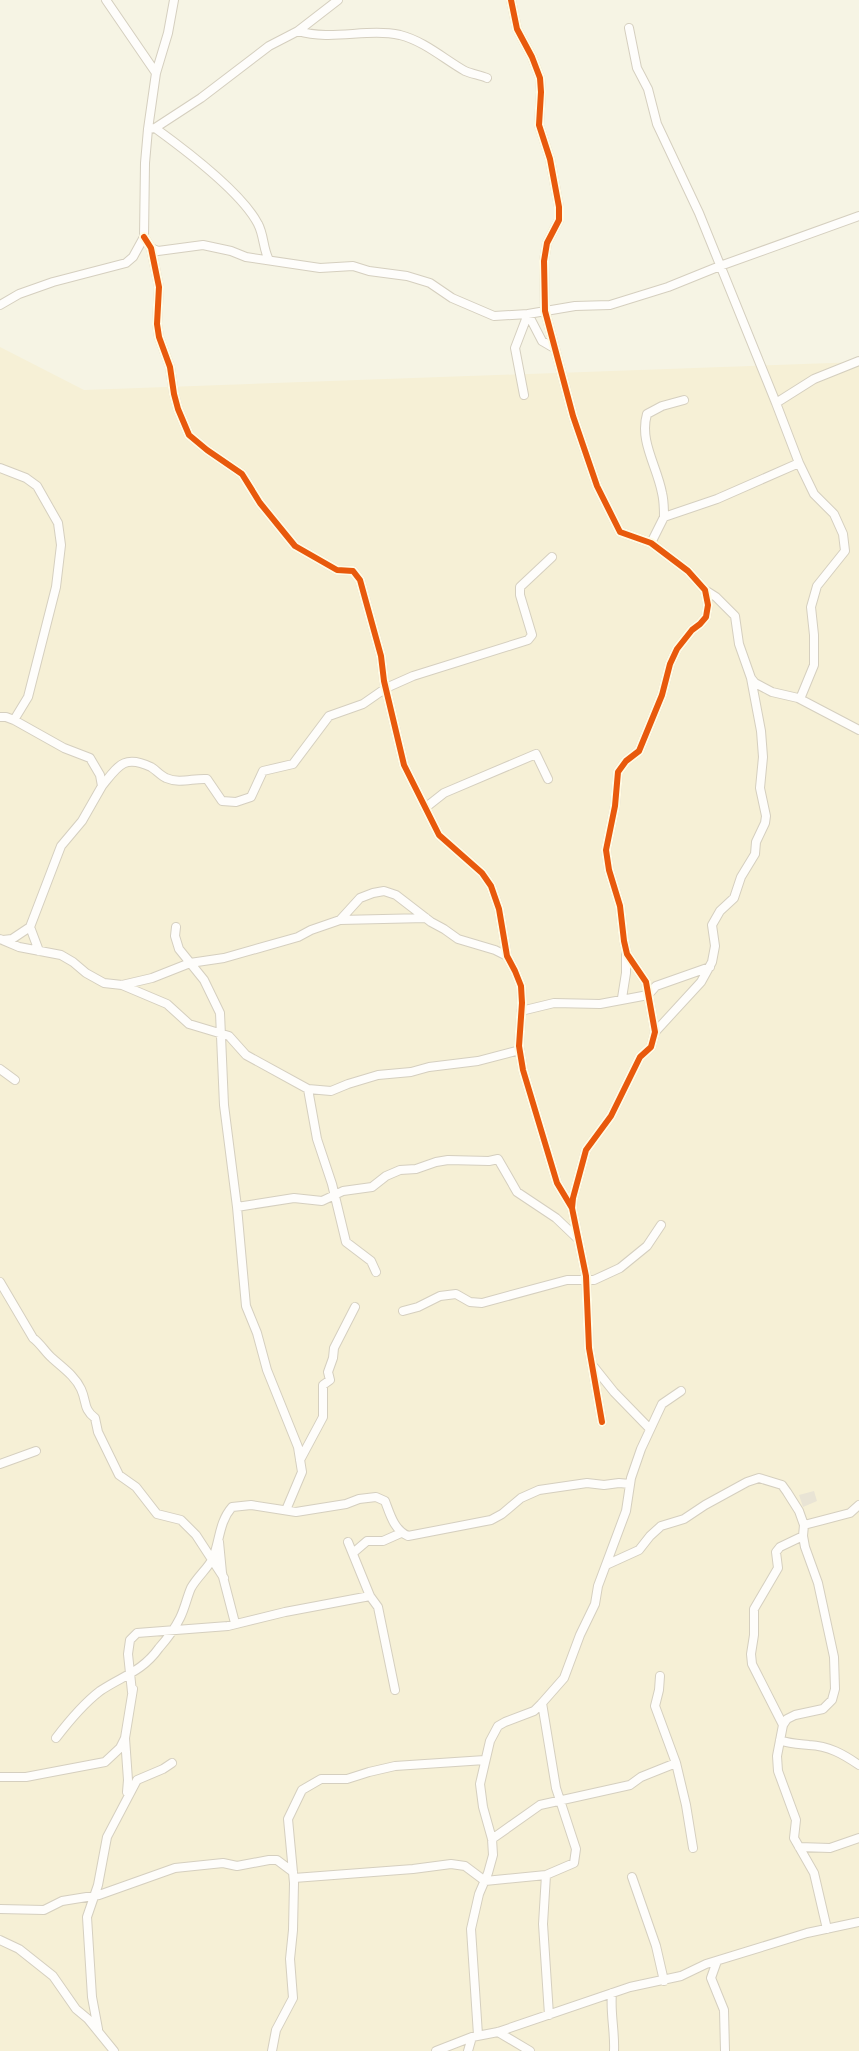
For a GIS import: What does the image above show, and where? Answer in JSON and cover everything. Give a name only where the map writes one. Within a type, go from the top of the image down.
[{"type":"street","points":[[106,0],[156,73]]},
{"type":"street","points":[[0,305],[19,294],[53,282],[126,263],[144,237],[144,188],[156,73],[168,33],[174,0]]},
{"type":"street","points":[[151,128],[201,98],[269,46],[298,31],[338,0]]},
{"type":"street","points":[[511,0],[517,29],[540,78],[538,125],[550,159],[560,207],[559,220],[547,243],[544,261],[545,311],[573,416],[602,499],[620,532],[651,543],[688,571],[705,590],[716,597],[735,616],[739,644],[750,678],[761,731],[763,757],[760,788],[766,816],[756,842],[755,854],[741,877],[734,898],[720,911],[712,925],[715,946],[710,967],[701,982],[655,1032]]},
{"type":"street","points":[[629,28],[638,68],[648,89],[657,124],[699,213],[799,463],[814,494],[834,514],[843,534],[845,551],[817,586],[811,607],[814,665],[800,699]]},
{"type":"street","points":[[298,31],[314,36],[386,33],[399,35],[416,40],[468,72],[487,78]]},
{"type":"street","points":[[151,128],[195,160],[243,204],[258,223],[269,260]]},
{"type":"street","points":[[151,248],[158,251],[203,245],[246,257],[320,268],[353,266],[369,271],[406,276],[430,284],[452,298],[498,316],[528,314],[575,306],[610,305],[668,287],[859,216]]},
{"type":"street","points":[[144,237],[151,248],[159,287],[157,324],[170,367],[174,394],[189,435],[242,474],[260,503],[295,546],[337,570],[350,570],[356,573],[360,580],[379,648],[404,765],[439,835],[482,873],[491,886],[499,909],[507,956],[521,986],[520,1050],[523,1070],[556,1183],[572,1208]]},
{"type":"street","points":[[528,314],[542,341],[554,348]]},
{"type":"street","points":[[524,395],[515,348],[528,314]]},
{"type":"street","points":[[776,403],[814,379],[859,361]]},
{"type":"street","points":[[651,543],[664,517],[662,492],[647,444],[644,426],[647,414],[662,406],[684,400]]},
{"type":"street","points":[[664,517],[717,499],[799,463]]},
{"type":"street","points":[[0,468],[26,478],[37,486],[58,523],[61,545],[56,587],[28,697],[14,720]]},
{"type":"street","points":[[1,940],[12,939],[30,927],[61,846],[82,821],[102,786],[118,766],[133,761],[152,768],[166,778],[182,782],[196,778],[207,779],[222,801],[236,802],[251,797],[263,771],[293,764],[329,716],[363,704],[386,688],[413,676],[528,640],[532,635],[520,595],[520,587],[552,557]]},
{"type":"street","points":[[622,998],[626,973],[625,947],[620,906],[609,870],[606,850],[615,806],[618,772],[626,761],[639,751],[662,695],[670,664],[677,649],[706,617],[708,604],[705,590]]},
{"type":"street","points":[[750,678],[760,687],[800,699],[859,730]]},
{"type":"street","points":[[0,717],[14,720],[64,748],[90,758],[100,776],[102,786]]},
{"type":"street","points":[[425,808],[444,793],[536,754],[548,779]]},
{"type":"street","points":[[340,920],[360,898],[373,892],[384,891],[396,895],[458,939],[507,956]]},
{"type":"street","points":[[122,985],[152,978],[190,963],[224,957],[298,937],[340,920],[426,918]]},
{"type":"street","points":[[30,927],[39,951]]},
{"type":"street","points":[[176,927],[177,945],[204,980],[220,1013],[224,1105],[246,1306],[267,1370],[297,1447],[302,1472],[286,1510]]},
{"type":"street","points":[[1,940],[19,947],[61,955],[104,983],[122,985],[167,1004],[189,1024],[229,1036],[246,1055],[308,1089],[331,1091],[378,1075],[478,1061],[520,1050]]},
{"type":"street","points":[[602,1422],[589,1348],[586,1281],[572,1208],[586,1150],[611,1116],[640,1057],[651,1047],[655,1032],[646,982],[632,963],[625,947]]},
{"type":"street","points":[[521,1011],[554,1003],[600,1004],[622,998],[648,995],[656,986],[710,967]]},
{"type":"street","points":[[0,1069],[15,1080]]},
{"type":"street","points":[[308,1089],[317,1139],[332,1184],[345,1242],[371,1261],[376,1272]]},
{"type":"street","points":[[237,1208],[294,1198],[322,1201],[356,1188],[372,1187],[393,1172],[416,1169],[436,1162],[498,1159],[517,1192],[556,1218],[579,1239]]},
{"type":"street","points":[[403,1311],[440,1296],[456,1294],[470,1302],[482,1303],[567,1280],[594,1280],[620,1268],[647,1246],[661,1226]]},
{"type":"street","points":[[0,1282],[33,1338],[66,1369],[81,1389],[87,1412],[95,1418],[98,1432],[119,1475],[136,1487],[157,1514],[181,1520],[196,1535],[224,1578]]},
{"type":"street","points":[[300,1461],[323,1417],[323,1385],[330,1380],[328,1372],[333,1358],[333,1348],[355,1307]]},
{"type":"street","points":[[593,1365],[614,1392],[650,1429]]},
{"type":"street","points":[[468,2051],[475,2036],[471,1929],[479,1894],[493,1855],[492,1839],[483,1807],[480,1784],[492,1735],[498,1726],[527,1714],[542,1704],[564,1678],[580,1635],[595,1604],[598,1586],[626,1511],[630,1484],[641,1449],[662,1404],[681,1391]]},
{"type":"street","points":[[0,1464],[36,1451]]},
{"type":"street","points":[[606,1565],[639,1550],[661,1526],[684,1520],[705,1505],[759,1478],[782,1485],[799,1510],[804,1525],[803,1536],[827,1620],[834,1657],[835,1689],[832,1700],[823,1709],[787,1719],[783,1725],[777,1756],[778,1771],[796,1820],[794,1838],[814,1873],[827,1929]]},
{"type":"street","points":[[56,1738],[90,1700],[108,1686],[131,1674],[158,1650],[179,1619],[191,1588],[211,1561],[225,1515],[232,1507],[251,1505],[296,1512],[376,1497],[385,1501],[401,1533],[408,1536],[491,1520],[521,1498],[539,1490],[587,1483],[630,1484]]},
{"type":"street","points":[[804,1525],[850,1513],[859,1505]]},
{"type":"street","points":[[353,1553],[367,1541],[383,1541],[401,1533]]},
{"type":"street","points":[[783,1725],[752,1664],[754,1609],[778,1568],[776,1552],[780,1547],[803,1536]]},
{"type":"street","points":[[219,1539],[224,1578],[235,1623]]},
{"type":"street","points":[[348,1542],[370,1596],[378,1607],[395,1690]]},
{"type":"street","points":[[132,1692],[128,1654],[130,1640],[137,1633],[235,1623],[370,1596]]},
{"type":"street","points":[[126,1798],[128,1780],[125,1738],[132,1692],[139,1668]]},
{"type":"street","points":[[660,1676],[655,1707],[676,1763],[693,1848]]},
{"type":"street","points":[[0,1909],[44,1910],[62,1902],[95,1896],[175,1868],[224,1863],[243,1866],[269,1860],[277,1860],[293,1875],[413,1869],[451,1864],[465,1866],[485,1881],[546,1875],[574,1863],[576,1849],[551,1765],[542,1704]]},
{"type":"street","points":[[0,1776],[26,1777],[105,1762],[120,1748],[125,1738]]},
{"type":"street","points":[[780,1740],[798,1745],[809,1744],[837,1750],[859,1765]]},
{"type":"street","points":[[272,2051],[276,2030],[293,1998],[290,1959],[293,1930],[293,1875],[288,1819],[302,1790],[321,1779],[347,1779],[395,1766],[485,1760]]},
{"type":"street","points":[[105,2051],[92,1997],[87,1917],[95,1896],[107,1837],[126,1798],[137,1780],[163,1769],[172,1762]]},
{"type":"street","points":[[492,1839],[540,1805],[630,1785],[641,1777],[676,1763]]},
{"type":"street","points":[[799,1847],[830,1848],[859,1838]]},
{"type":"street","points":[[546,1875],[543,1924],[549,2015]]},
{"type":"street","points":[[632,1877],[656,1946],[664,1981]]},
{"type":"street","points":[[436,2051],[475,2036],[498,2032],[612,1993],[681,1976],[706,1964],[807,1933],[859,1922]]},
{"type":"street","points":[[0,1940],[14,1945],[48,1971],[76,2009],[100,2032],[114,2051]]},
{"type":"street","points":[[717,1961],[711,1978],[724,2010],[725,2051]]},
{"type":"street","points":[[612,1993],[610,2009],[614,2018],[614,2051]]},
{"type":"street","points":[[498,2032],[530,2051]]},
{"type":"shaded area","points":[[0,347],[84,390],[859,362],[859,2051],[0,2051]]},
{"type":"shaded area","points":[[814,1491],[817,1501],[803,1507],[799,1495]]},
{"type":"cycle path","points":[[511,0],[517,29],[540,78],[539,125],[550,159],[559,207],[559,220],[547,243],[544,261],[545,311],[573,416],[597,486],[620,532],[651,543],[688,571],[705,590],[708,605],[706,617],[677,649],[670,664],[662,695],[639,751],[626,761],[618,772],[615,806],[606,850],[609,870],[620,906],[627,954],[646,982],[655,1032],[651,1047],[640,1057],[611,1116],[586,1150],[573,1198],[572,1208],[586,1276],[589,1348],[602,1422]]},
{"type":"cycle path","points":[[144,237],[151,248],[159,287],[157,324],[159,337],[170,367],[178,409],[189,435],[242,474],[260,503],[295,546],[337,570],[353,571],[360,580],[381,656],[384,681],[404,765],[439,835],[482,873],[491,886],[499,909],[507,956],[521,986],[519,1046],[523,1070],[557,1183],[572,1208]]}]
